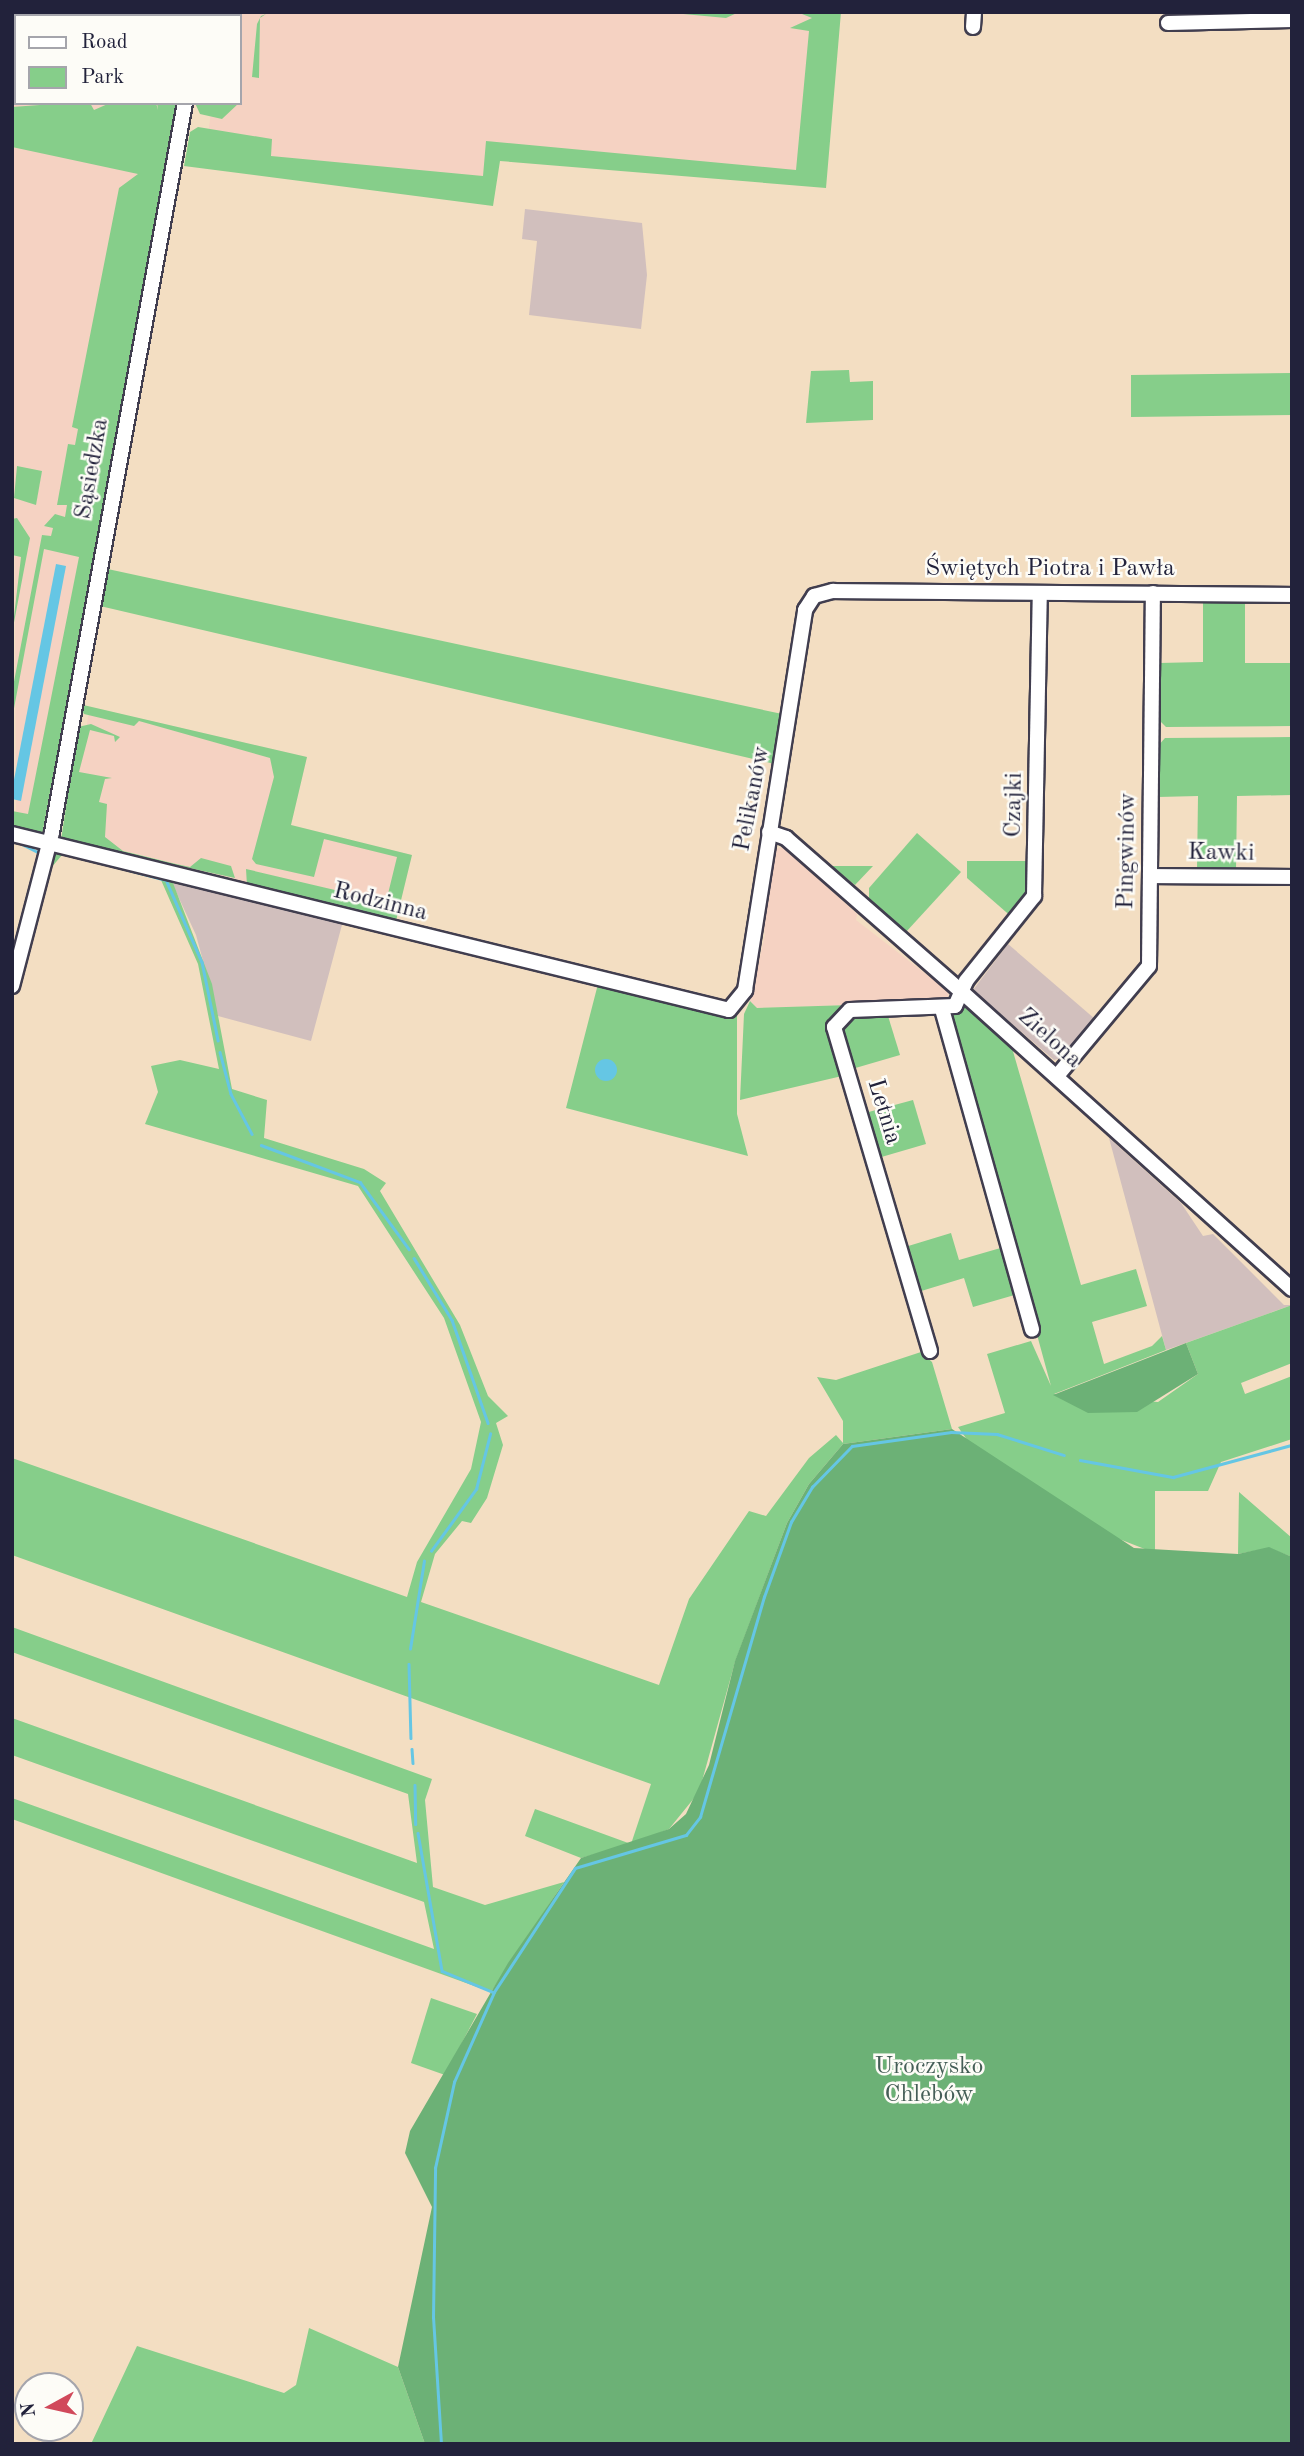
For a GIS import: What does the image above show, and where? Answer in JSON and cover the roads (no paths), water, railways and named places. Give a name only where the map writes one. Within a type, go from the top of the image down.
[{"type":"street","points":[[1168,23],[1292,20]]},
{"type":"street","name":"Sąsiedzka","points":[[12,986],[50,843],[185,105]]},
{"type":"street","name":"Świętych Piotra i Pawła","points":[[810,600],[834,591],[1292,595]]},
{"type":"street","name":"Czajki","points":[[962,992],[1034,896],[1040,593]]},
{"type":"street","name":"Pingwinów","points":[[1057,1076],[1149,966],[1153,593]]},
{"type":"street","name":"Pelikanów","points":[[737,1006],[810,600]]},
{"type":"street","name":"Zielona","points":[[769,832],[786,838],[1057,1076],[1292,1289]]},
{"type":"street","name":"Rodzinna","points":[[12,834],[709,1007],[737,1006]]},
{"type":"street","name":"Kawki","points":[[1150,876],[1292,877]]},
{"type":"street","points":[[962,992],[955,1006],[942,1009],[1032,1330]]},
{"type":"street","name":"Letnia","points":[[930,1351],[834,1027],[850,1010],[942,1009]]},
{"type":"water","points":[[56,564],[66,566],[21,801],[12,799],[12,790]]},
{"type":"water","points":[[602,1059],[610,1059],[617,1066],[617,1074],[610,1081],[602,1081],[595,1074],[595,1066]]},
{"type":"waterway","points":[[22,844],[40,853]]},
{"type":"waterway","points":[[129,870],[166,880]]},
{"type":"waterway","points":[[167,882],[202,962],[218,1040]]},
{"type":"waterway","points":[[220,1052],[231,1094],[252,1134]]},
{"type":"waterway","points":[[261,1145],[360,1182],[409,1249]]},
{"type":"waterway","points":[[414,1258],[452,1320],[488,1423]]},
{"type":"waterway","points":[[441,2444],[433,2318],[435,2168],[454,2082],[494,1992],[575,1868],[686,1835],[700,1817],[764,1597],[791,1522],[812,1487],[852,1446],[951,1432],[997,1434],[1064,1455]]},
{"type":"waterway","points":[[431,1551],[476,1489],[490,1434]]},
{"type":"waterway","points":[[1080,1460],[1173,1477],[1292,1445]]},
{"type":"waterway","points":[[410,1649],[424,1561]]},
{"type":"waterway","points":[[409,1664],[411,1738]]},
{"type":"waterway","points":[[412,1749],[413,1763]]},
{"type":"waterway","points":[[415,1785],[416,1824]]},
{"type":"waterway","points":[[418,1833],[442,1971],[493,1992]]},
{"type":"park label","name":"Uroczysko Chlebów","points":[[929,2082]]}]
